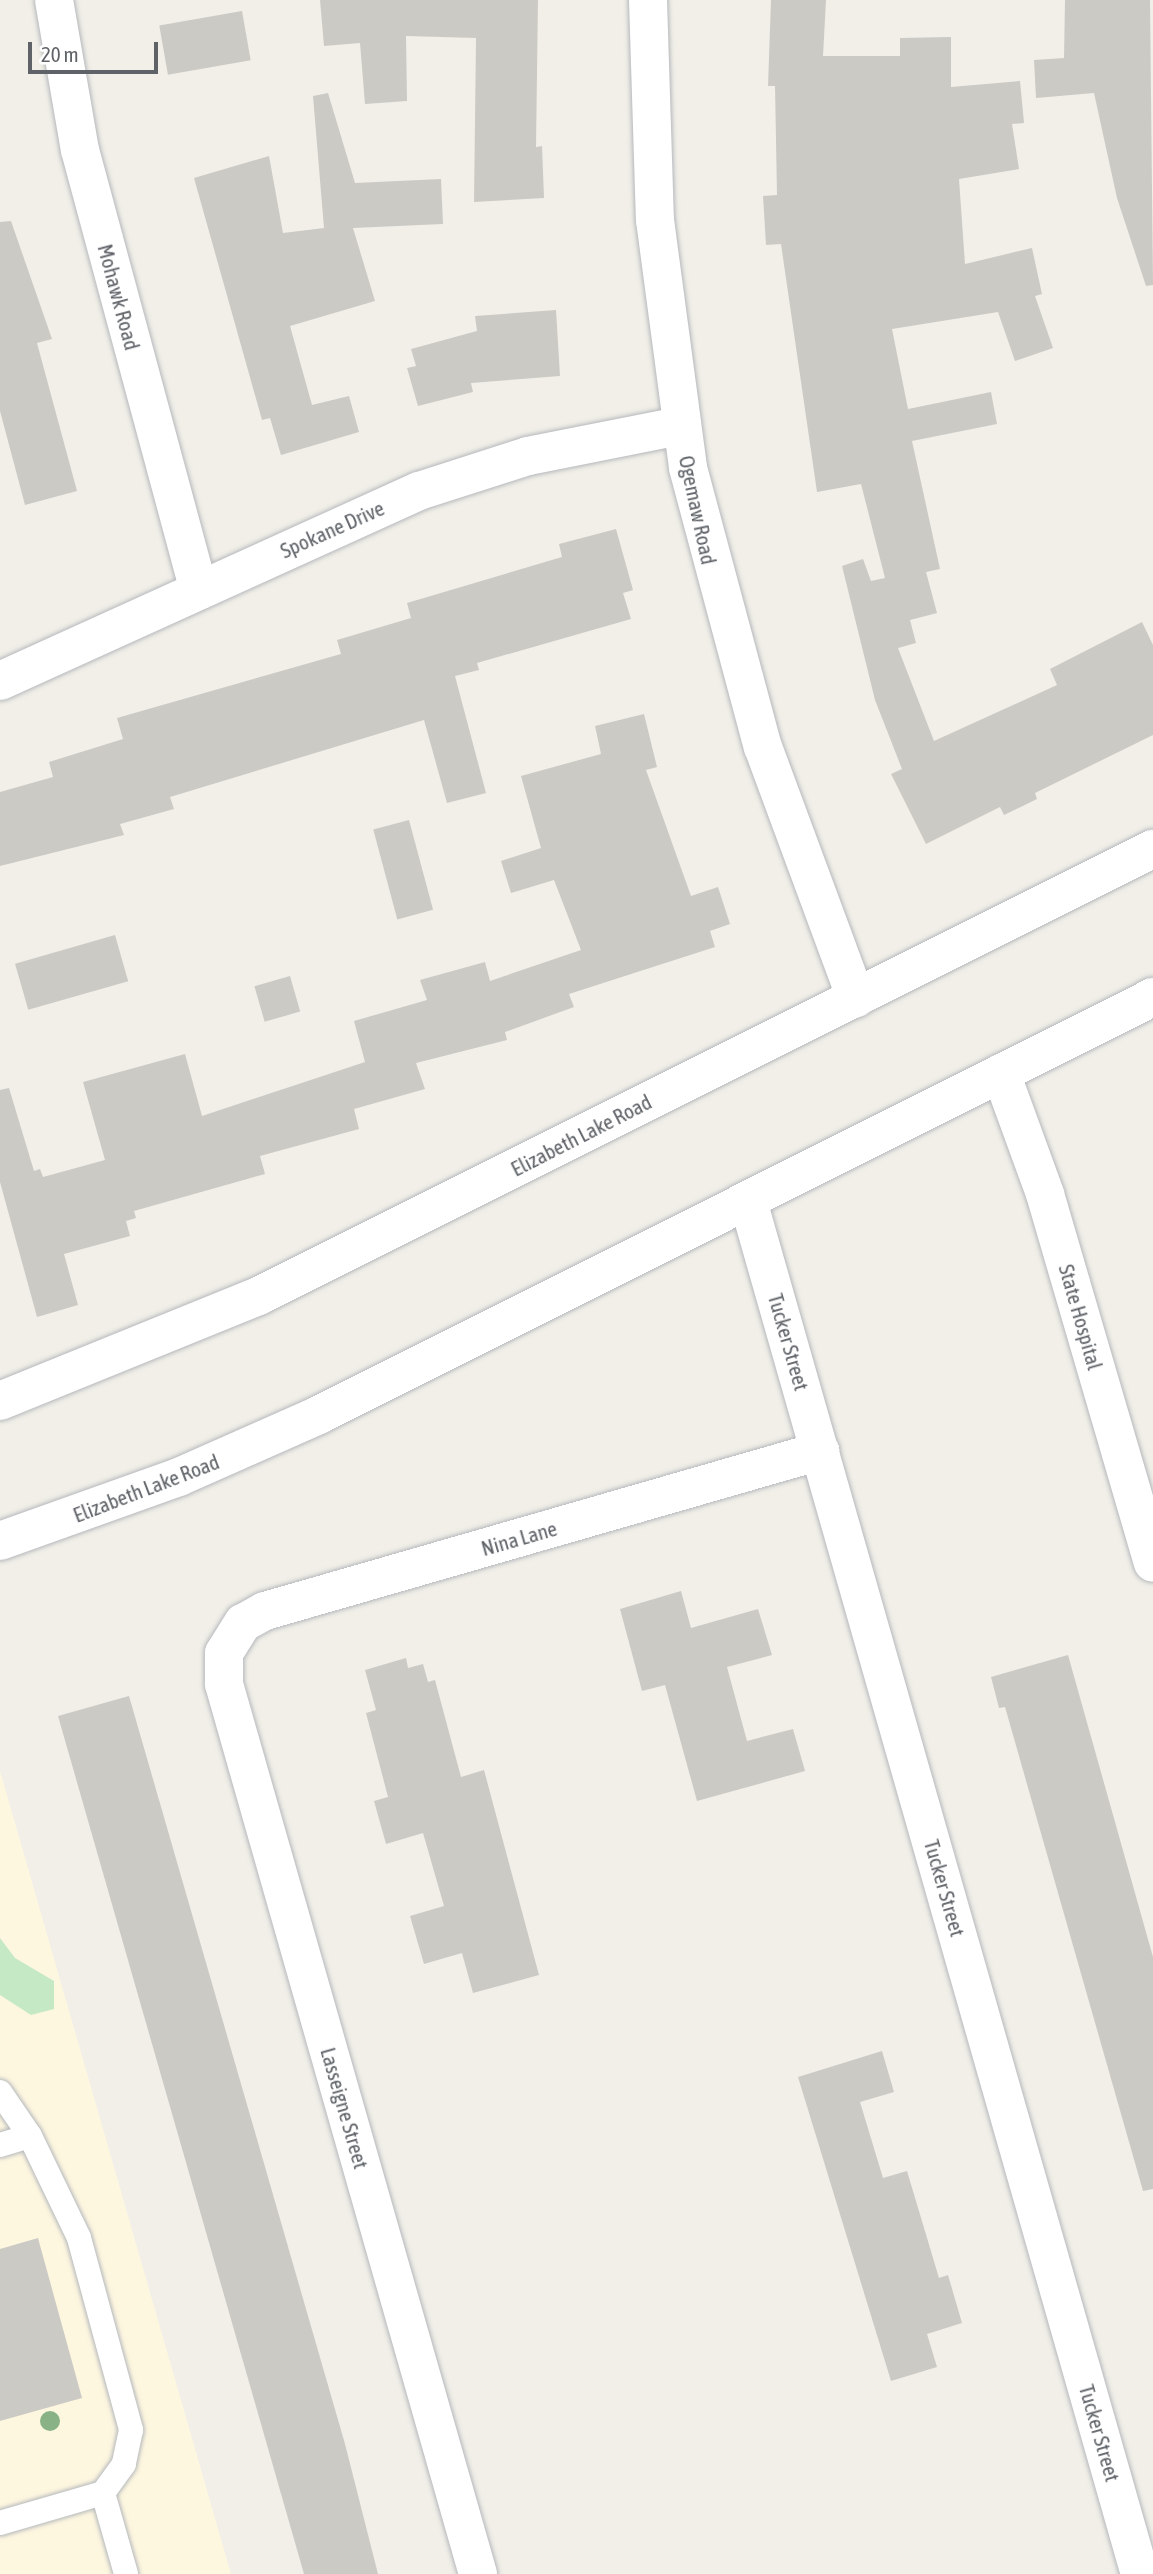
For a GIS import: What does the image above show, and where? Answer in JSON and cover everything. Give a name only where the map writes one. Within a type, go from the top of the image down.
[{"type":"street","name":"Mohawk Road","points":[[54,0],[80,150],[199,590]]},
{"type":"street","name":"Ogemaw Road","points":[[648,0],[654,220],[680,426],[734,659],[856,998]]},
{"type":"street","name":"Spokane Drive","points":[[0,681],[199,590],[473,471],[680,426]]},
{"type":"street","name":"Elizabeth Lake Road","points":[[0,1401],[259,1296],[1153,849]]},
{"type":"street","name":"Elizabeth Lake Road","points":[[0,1541],[253,1445],[748,1202],[1153,997]]},
{"type":"street","name":"State Hospital","points":[[1002,1073],[1045,1194],[1153,1563]]},
{"type":"street","name":"Tucker Street","points":[[748,1202],[1140,2574]]},
{"type":"street","name":"Nina Lane","points":[[228,1642],[243,1623],[265,1611],[820,1451]]},
{"type":"street","name":"Lasseigne Street","points":[[228,1642],[224,1684],[478,2574]]},
{"type":"lane","points":[[0,2092],[30,2136],[93,2275],[131,2418],[124,2464],[103,2493],[0,2523]]},
{"type":"lane","points":[[0,2145],[30,2136]]},
{"type":"lane","points":[[103,2493],[126,2574]]},
{"type":"shaded area","points":[[0,1771],[231,2574],[0,2574]]},
{"type":"green space","points":[[0,1938],[15,1958],[54,1981],[54,2009],[31,2015],[0,1995]]},
{"type":"building","points":[[320,0],[538,0],[536,147],[542,146],[544,198],[474,202],[476,38],[406,36],[407,101],[365,104],[360,43],[324,46]]},
{"type":"building","points":[[771,0],[826,0],[823,56],[900,56],[900,38],[951,37],[951,87],[1020,81],[1024,123],[1012,124],[1019,169],[959,179],[965,264],[1032,248],[1042,294],[1035,296],[1053,348],[1015,361],[998,312],[892,329],[908,409],[991,392],[997,424],[912,441],[940,569],[926,572],[937,613],[910,620],[916,643],[898,648],[934,741],[1057,685],[1050,669],[1142,622],[1153,645],[1153,735],[1035,793],[1037,799],[1004,815],[1000,807],[926,844],[891,774],[902,769],[875,700],[842,566],[863,559],[871,581],[885,578],[861,484],[817,492],[781,244],[766,245],[763,196],[777,195],[775,86],[768,86]]},
{"type":"building","points":[[1065,0],[1150,0],[1153,285],[1146,286],[1117,198],[1094,93],[1036,98],[1034,60],[1064,58]]},
{"type":"building","points":[[242,11],[251,60],[168,75],[159,26]]},
{"type":"building","points":[[328,93],[355,183],[441,179],[443,224],[353,228],[375,301],[290,326],[312,405],[349,396],[359,432],[281,455],[270,418],[262,420],[194,178],[269,156],[283,233],[324,228],[313,96]]},
{"type":"building","points":[[11,221],[52,339],[37,343],[77,491],[25,505],[0,411],[0,222]]},
{"type":"building","points":[[556,310],[560,376],[471,383],[473,392],[418,406],[407,368],[416,366],[411,349],[477,331],[475,316]]},
{"type":"building","points":[[616,529],[633,590],[623,593],[631,619],[477,663],[479,670],[455,676],[486,793],[447,803],[424,720],[170,797],[174,809],[120,824],[124,835],[0,866],[0,792],[53,777],[49,762],[123,739],[117,718],[341,654],[337,640],[411,618],[407,603],[562,557],[559,544]]},
{"type":"building","points":[[644,714],[657,767],[646,770],[691,896],[718,887],[730,924],[710,931],[715,947],[569,994],[574,1007],[505,1032],[507,1040],[416,1063],[425,1089],[354,1109],[359,1129],[260,1156],[265,1174],[134,1211],[136,1218],[126,1221],[130,1236],[64,1254],[78,1305],[37,1317],[0,1182],[0,1090],[9,1088],[34,1171],[40,1169],[43,1177],[105,1160],[83,1082],[185,1054],[202,1116],[365,1062],[354,1021],[427,1000],[420,980],[485,962],[490,981],[581,950],[554,880],[511,893],[501,861],[541,848],[521,776],[601,754],[595,726]]},
{"type":"building","points":[[409,820],[433,910],[397,919],[373,830]]},
{"type":"building","points":[[115,935],[128,981],[28,1010],[15,964]]},
{"type":"building","points":[[290,976],[300,1012],[265,1022],[254,986]]},
{"type":"building","points":[[681,1591],[691,1628],[758,1609],[772,1655],[727,1667],[747,1741],[793,1729],[805,1771],[697,1801],[665,1685],[642,1691],[620,1609]]},
{"type":"building","points":[[1068,1655],[1153,1957],[1153,2189],[1143,2191],[1005,1707],[999,1708],[991,1677]]},
{"type":"building","points":[[406,1658],[408,1668],[423,1664],[428,1682],[435,1680],[461,1777],[484,1770],[539,1975],[473,1993],[462,1953],[424,1964],[410,1916],[444,1906],[423,1833],[386,1844],[374,1801],[388,1797],[366,1713],[376,1710],[365,1670]]},
{"type":"building","points":[[129,1696],[345,2444],[378,2574],[304,2574],[58,1716]]},
{"type":"building","points":[[882,2051],[894,2092],[860,2102],[883,2178],[907,2171],[939,2278],[948,2275],[962,2323],[927,2334],[937,2367],[891,2381],[798,2077]]},
{"type":"building","points":[[38,2238],[82,2398],[0,2421],[0,2249]]}]
